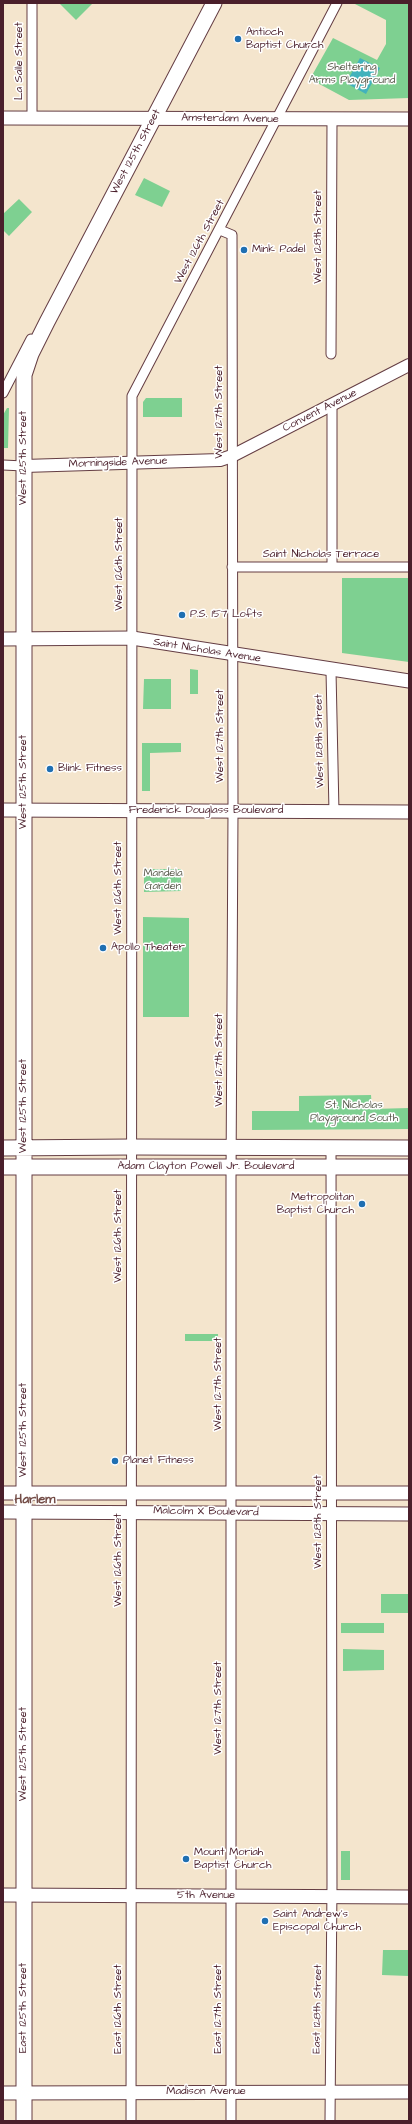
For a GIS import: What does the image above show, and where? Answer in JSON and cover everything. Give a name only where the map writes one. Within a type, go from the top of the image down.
[{"type":"main road","name":"West 125th Street","points":[[24,1895],[25,369],[47,322],[214,3]]},
{"type":"main road","name":"Amsterdam Avenue","points":[[3,118],[277,120],[409,119]]},
{"type":"main road","name":"Saint Nicholas Avenue","points":[[3,639],[132,638],[331,671],[409,681]]},
{"type":"main road","name":"Frederick Douglass Boulevard","points":[[3,810],[409,812]]},
{"type":"main road","name":"Adam Clayton Powell Jr. Boulevard","points":[[3,1148],[409,1148]]},
{"type":"main road","name":"Adam Clayton Powell Jr. Boulevard","points":[[3,1167],[409,1167]]},
{"type":"main road","name":"Malcolm X Boulevard","points":[[3,1493],[409,1493]]},
{"type":"main road","name":"Malcolm X Boulevard","points":[[3,1512],[409,1514]]},
{"type":"main road","name":"5th Avenue","points":[[3,1895],[409,1897]]},
{"type":"main road","name":"East 125th Street","points":[[24,1895],[24,2121]]},
{"type":"main road","name":"Madison Avenue","points":[[3,2093],[409,2092]]},
{"type":"street","name":"La Salle Street","points":[[32,3],[32,118]]},
{"type":"street","name":"West 126th Street","points":[[131,1896],[133,394],[338,3]]},
{"type":"street","name":"West 128th Street","points":[[331,354],[332,120]]},
{"type":"street","name":"West 127th Street","points":[[220,230],[232,235],[233,811],[231,1168],[231,1897]]},
{"type":"street","name":"West 125th Street","points":[[3,393],[31,338],[47,322]]},
{"type":"street","name":"Convent Avenue","points":[[232,456],[409,365]]},
{"type":"street","points":[[332,405],[332,567]]},
{"type":"street","name":"Morningside Avenue","points":[[3,465],[24,466],[220,460],[232,456]]},
{"type":"street","name":"Saint Nicholas Terrace","points":[[232,567],[409,567]]},
{"type":"street","name":"West 128th Street","points":[[331,671],[334,812]]},
{"type":"street","name":"West 128th Street","points":[[331,1148],[332,1897]]},
{"type":"street","name":"East 126th Street","points":[[131,1896],[131,2121]]},
{"type":"street","name":"East 127th Street","points":[[231,1897],[231,2121]]},
{"type":"street","name":"East 128th Street","points":[[330,2121],[332,1897]]},
{"type":"green space","points":[[59,3],[93,3],[76,20]]},
{"type":"green space","name":"Sheltering Arms Playground","points":[[353,3],[409,3],[409,98],[349,100],[310,79],[333,38],[377,60],[386,44],[386,20]]},
{"type":"green space","points":[[144,178],[170,191],[162,207],[135,195]]},
{"type":"green space","points":[[19,199],[32,212],[9,236],[3,230],[3,214]]},
{"type":"green space","points":[[146,398],[182,398],[182,417],[143,417],[143,402]]},
{"type":"green space","points":[[7,408],[9,408],[8,448],[3,448],[3,415]]},
{"type":"green space","points":[[342,578],[409,578],[409,662],[342,653]]},
{"type":"green space","points":[[190,669],[198,670],[198,694],[190,694]]},
{"type":"green space","points":[[144,679],[171,679],[171,709],[143,709]]},
{"type":"green space","points":[[142,743],[181,743],[181,752],[150,753],[150,791],[142,791]]},
{"type":"green space","name":"Mandela Garden","points":[[144,869],[181,869],[181,891],[144,892]]},
{"type":"green space","points":[[143,917],[189,918],[189,1017],[143,1017]]},
{"type":"green space","name":"St. Nicholas Playground South","points":[[371,1095],[372,1109],[409,1108],[409,1129],[252,1130],[252,1111],[299,1111],[299,1096]]},
{"type":"green space","points":[[185,1334],[218,1334],[218,1341],[185,1341]]},
{"type":"green space","points":[[381,1594],[409,1594],[409,1613],[381,1613]]},
{"type":"green space","points":[[341,1623],[384,1623],[384,1633],[341,1633]]},
{"type":"green space","points":[[343,1649],[384,1650],[384,1670],[343,1671]]},
{"type":"green space","points":[[341,1851],[350,1851],[350,1880],[341,1880]]},
{"type":"green space","points":[[383,1950],[409,1950],[409,1976],[382,1975]]},
{"type":"water","points":[[360,58],[380,68],[366,94],[346,83]]},
{"type":"place","name":"Antioch Baptist Church","points":[[238,39]]},
{"type":"place","name":"Mink Padel","points":[[244,250]]},
{"type":"place","name":"P.S. 157 Lofts","points":[[182,615]]},
{"type":"place","name":"Blink Fitness","points":[[50,769]]},
{"type":"place","name":"Apollo Theater","points":[[103,948]]},
{"type":"place","name":"Metropolitan Baptist Church","points":[[362,1204]]},
{"type":"place","name":"Planet Fitness","points":[[115,1461]]},
{"type":"place","name":"Mount Moriah Baptist Church","points":[[186,1859]]},
{"type":"place","name":"Saint Andrew's Episcopal Church","points":[[265,1921]]},
{"type":"district","name":"Harlem","points":[[35,1500]]}]
